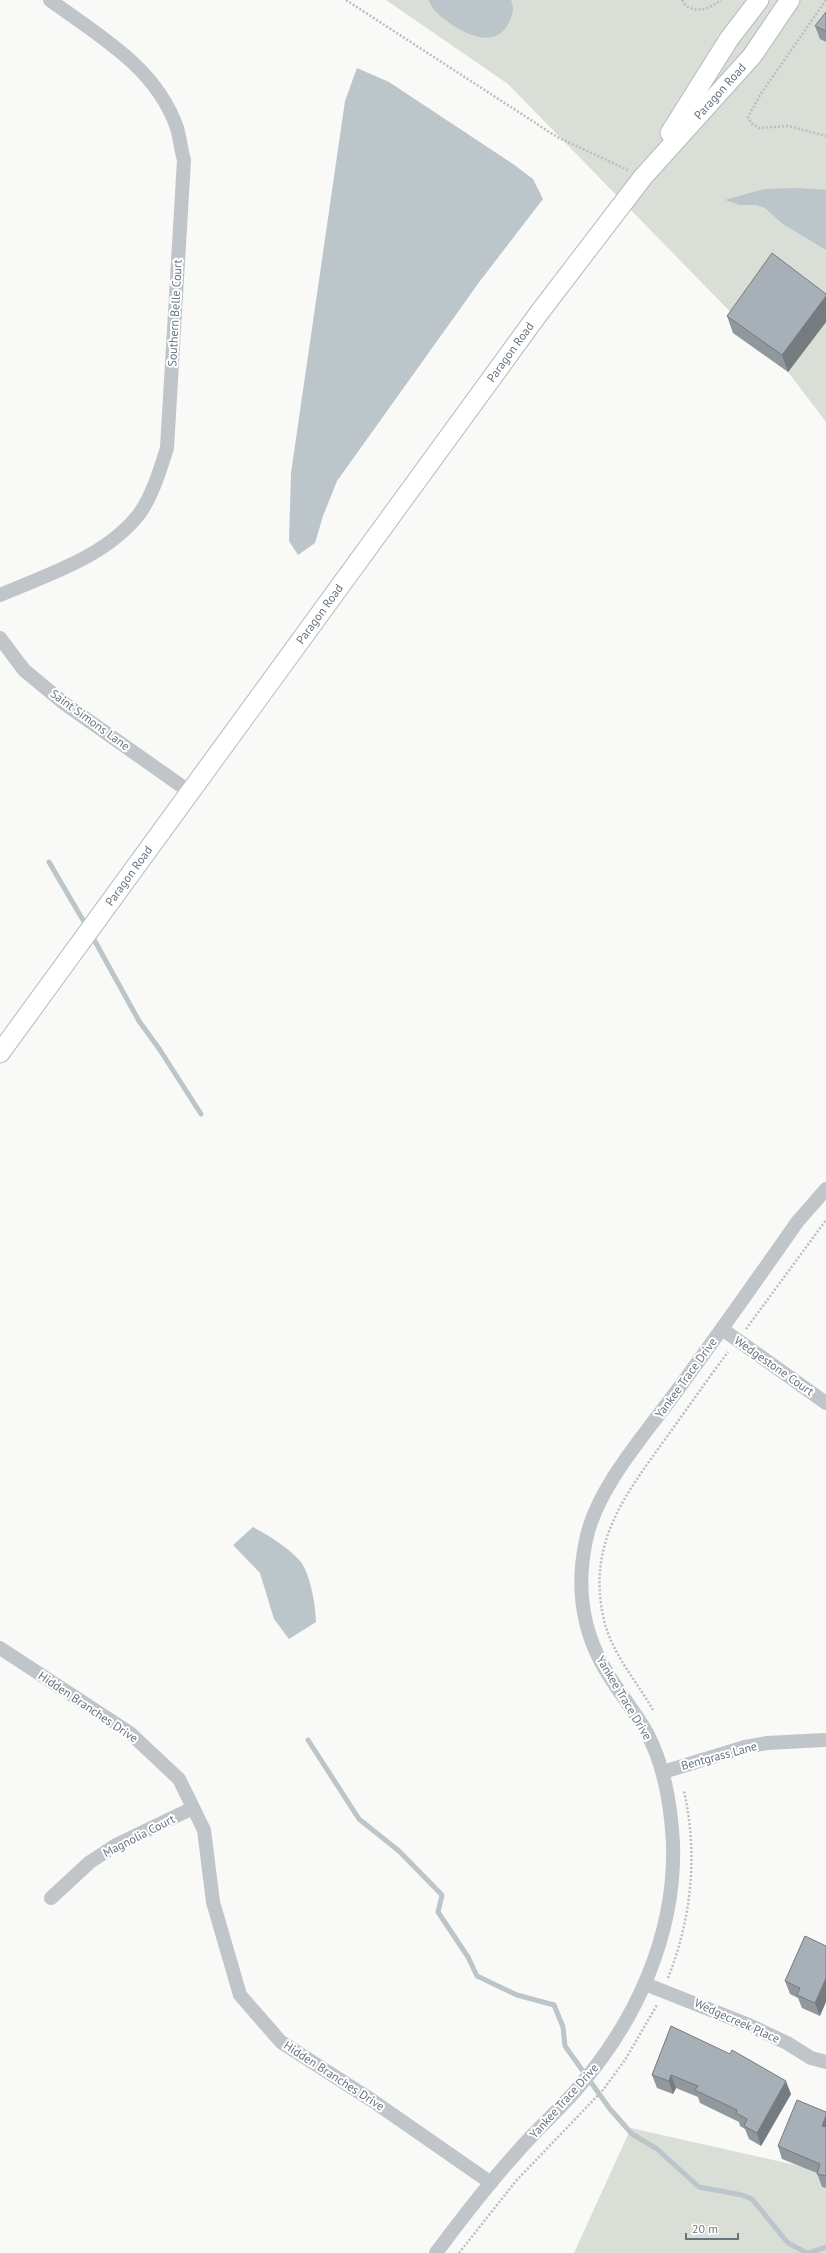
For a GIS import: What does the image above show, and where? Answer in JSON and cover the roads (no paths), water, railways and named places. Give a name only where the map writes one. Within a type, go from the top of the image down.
[{"type":"street","name":"Southern Belle Court","points":[[0,596],[77,562],[112,541],[140,512],[155,483],[167,448],[184,160],[176,128],[159,92],[133,60],[50,0]]},
{"type":"street","name":"Paragon Road","points":[[643,177],[729,39],[759,0]]},
{"type":"street","name":"Paragon Road","points":[[0,1053],[539,313],[643,177],[752,56],[790,0]]},
{"type":"street","name":"Saint Simons Lane","points":[[0,638],[24,670],[65,704],[190,792]]},
{"type":"street","name":"Yankee Trace Drive","points":[[436,2253],[519,2150],[577,2089],[601,2059],[629,2016],[645,1984],[662,1934],[670,1894],[673,1861],[672,1826],[662,1772],[647,1733],[602,1664],[592,1641],[584,1613],[581,1592],[581,1570],[586,1537],[601,1500],[625,1462],[722,1329],[798,1221],[826,1189]]},
{"type":"street","name":"Wedgestone Court","points":[[722,1329],[826,1403]]},
{"type":"street","name":"Hidden Branches Drive","points":[[0,1648],[130,1733],[180,1779],[204,1830],[213,1902],[240,1995],[281,2042],[373,2101],[491,2183]]},
{"type":"street","name":"Bentgrass Lane","points":[[662,1772],[745,1747],[767,1743],[824,1740]]},
{"type":"street","name":"Magnolia Court","points":[[51,1898],[90,1862],[116,1845],[193,1808]]},
{"type":"street","name":"Wedgecreek Place","points":[[645,1984],[749,2025],[787,2043],[811,2058],[826,2062]]},
{"type":"waterway","points":[[49,862],[87,927]]},
{"type":"waterway","points":[[91,934],[139,1021],[160,1050],[201,1114]]},
{"type":"waterway","points":[[308,1740],[359,1819],[399,1851],[442,1895],[438,1912],[468,1957],[477,1976],[517,1995],[554,2005],[563,2027],[565,2046],[610,2109],[632,2134],[657,2149],[699,2187],[742,2195],[752,2199],[788,2243],[807,2253]]},
{"type":"waterway","points":[[808,2253],[826,2247]]}]
